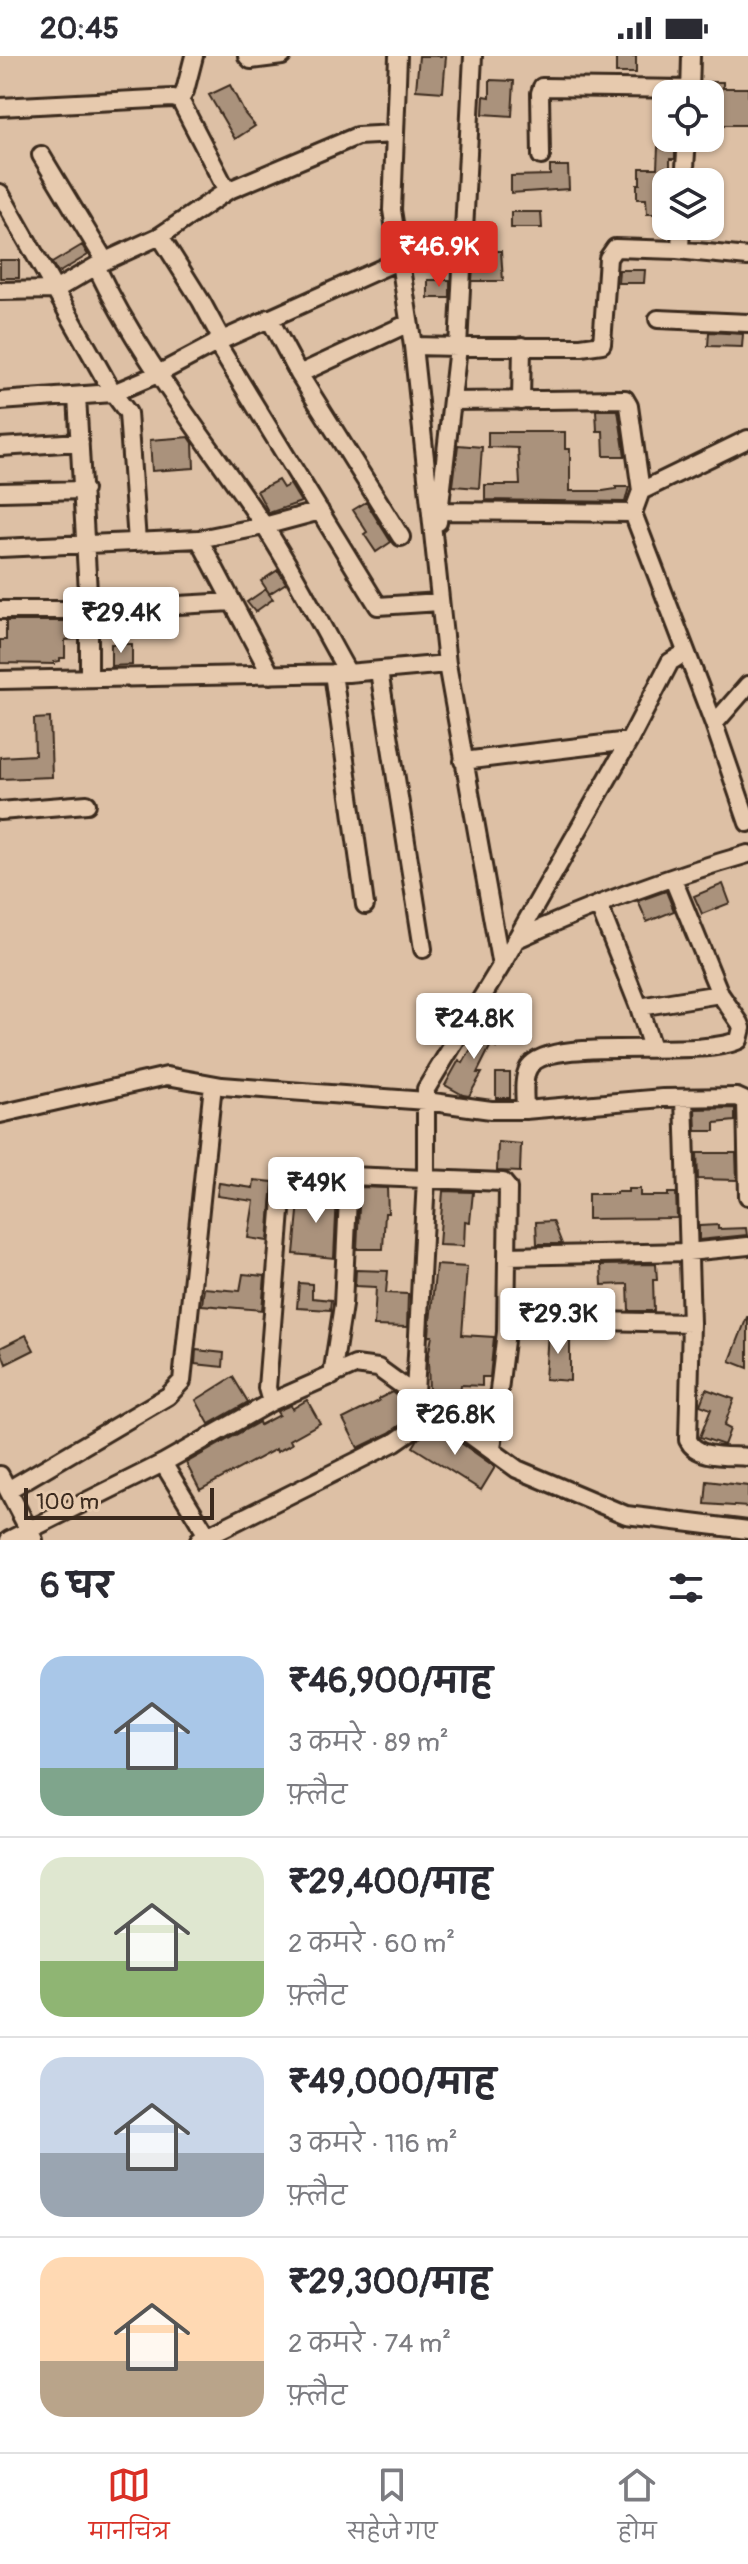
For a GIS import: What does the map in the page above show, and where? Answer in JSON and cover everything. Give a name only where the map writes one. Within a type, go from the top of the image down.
[{"type":"street","points":[[180,100],[194,56]]},
{"type":"street","points":[[247,56],[251,60],[282,56]]},
{"type":"street","points":[[398,56],[392,210],[413,346],[447,664],[501,966]]},
{"type":"street","points":[[435,551],[458,347],[473,56]]},
{"type":"street","points":[[690,80],[691,56]]},
{"type":"street","points":[[541,156],[542,87],[652,91]]},
{"type":"street","points":[[0,107],[167,97],[180,100],[227,191]]},
{"type":"street","points":[[0,291],[55,290],[100,264],[160,236],[227,191],[357,136],[395,134]]},
{"type":"street","points":[[41,155],[100,264],[124,320],[264,526],[340,673],[365,905]]},
{"type":"street","points":[[0,193],[113,393],[128,413],[137,542]]},
{"type":"street","points":[[160,236],[201,301],[219,341],[378,606],[440,602]]},
{"type":"street","points":[[680,240],[680,250]]},
{"type":"street","points":[[413,346],[581,347],[602,344],[608,258],[612,250],[680,250],[748,257]]},
{"type":"street","points":[[0,401],[113,393],[158,374],[219,341],[400,260],[462,257]]},
{"type":"street","points":[[269,318],[299,374],[401,537]]},
{"type":"street","points":[[658,319],[748,323]]},
{"type":"street","points":[[299,374],[409,323]]},
{"type":"street","points":[[521,401],[522,346]]},
{"type":"street","points":[[77,396],[84,490],[89,678]]},
{"type":"street","points":[[452,401],[625,399],[629,406],[641,491],[633,513],[714,724],[748,823]]},
{"type":"street","points":[[641,491],[748,439]]},
{"type":"street","points":[[0,447],[80,442]]},
{"type":"street","points":[[0,492],[84,490]]},
{"type":"street","points":[[0,548],[199,539],[320,511]]},
{"type":"street","points":[[440,511],[633,513]]},
{"type":"street","points":[[199,539],[271,675]]},
{"type":"street","points":[[0,610],[89,610],[232,602]]},
{"type":"street","points":[[415,1394],[426,1179],[426,1089],[501,966],[629,741],[670,662],[686,652]]},
{"type":"street","points":[[0,680],[340,673],[447,664]]},
{"type":"street","points":[[379,671],[423,949]]},
{"type":"street","points":[[714,724],[748,685]]},
{"type":"street","points":[[463,761],[629,741]]},
{"type":"street","points":[[0,811],[87,804]]},
{"type":"street","points":[[515,940],[599,906],[748,854]]},
{"type":"street","points":[[525,1110],[525,1075],[538,1058],[608,1048],[718,1047],[739,1040],[745,1027],[720,994],[673,879]]},
{"type":"street","points":[[599,906],[652,1048]]},
{"type":"street","points":[[639,1007],[720,994]]},
{"type":"street","points":[[0,1114],[167,1076],[213,1085],[426,1101],[491,1110],[663,1098],[744,1098],[748,1196]]},
{"type":"street","points":[[31,1535],[4,1482],[168,1396],[182,1381],[213,1085]]},
{"type":"street","points":[[684,1098],[691,1323],[688,1440],[694,1450],[703,1453],[748,1457]]},
{"type":"street","points":[[332,1376],[343,1305],[349,1176]]},
{"type":"street","points":[[271,1402],[267,1388],[284,1182],[291,1177],[349,1176],[498,1181],[508,1184],[507,1319],[492,1449]]},
{"type":"street","points":[[507,1256],[688,1252],[748,1246]]},
{"type":"street","points":[[507,1319],[691,1323]]},
{"type":"street","points":[[9,1540],[31,1535],[271,1402],[355,1365],[378,1368],[517,1469],[626,1515],[748,1530]]},
{"type":"street","points":[[163,1463],[206,1538],[395,1442],[438,1412]]},
{"type":"street","points":[[683,1522],[687,1540]]},
{"type":"building","points":[[419,56],[446,56],[443,92],[416,90]]},
{"type":"building","points":[[616,56],[636,56],[636,73],[616,73]]},
{"type":"building","points":[[490,80],[514,81],[512,116],[483,114],[484,96],[490,97]]},
{"type":"building","points":[[230,85],[255,126],[235,139],[209,95]]},
{"type":"building","points":[[724,88],[748,88],[748,125],[724,125]]},
{"type":"building","points":[[658,152],[675,152],[675,159],[670,159],[670,168],[657,168]]},
{"type":"building","points":[[550,166],[568,166],[569,189],[511,193],[511,176],[550,175]]},
{"type":"building","points":[[640,168],[652,168],[652,214],[647,214],[646,199],[637,199]]},
{"type":"building","points":[[511,212],[541,212],[542,228],[511,228]]},
{"type":"building","points":[[82,245],[88,255],[58,273],[52,263]]},
{"type":"building","points":[[474,251],[501,251],[503,281],[472,281]]},
{"type":"building","points":[[0,260],[19,260],[19,278],[0,278]]},
{"type":"building","points":[[619,270],[645,270],[644,283],[618,283]]},
{"type":"building","points":[[428,280],[450,280],[450,298],[428,298]]},
{"type":"building","points":[[709,332],[743,334],[742,347],[708,346]]},
{"type":"building","points":[[596,410],[618,410],[625,456],[604,456],[603,431],[597,431]]},
{"type":"building","points":[[488,432],[565,432],[565,449],[570,449],[570,491],[629,487],[625,502],[485,500],[485,485],[520,485],[518,448],[488,447]]},
{"type":"building","points":[[189,437],[193,443],[194,468],[152,471],[150,440]]},
{"type":"building","points":[[458,445],[482,447],[479,488],[453,486]]},
{"type":"building","points":[[278,480],[283,488],[290,484],[301,502],[269,513],[257,491]]},
{"type":"building","points":[[366,502],[391,542],[376,552],[353,510]]},
{"type":"building","points":[[278,570],[286,583],[269,594],[273,599],[255,612],[247,602],[266,589],[269,593],[261,581]]},
{"type":"building","points":[[6,621],[78,621],[78,639],[65,640],[65,658],[54,664],[0,663],[0,640],[6,640]]},
{"type":"building","points":[[111,644],[132,644],[132,665],[111,666]]},
{"type":"building","points":[[50,718],[52,777],[0,779],[0,757],[35,755],[34,719]]},
{"type":"building","points":[[723,884],[730,903],[702,914],[694,896]]},
{"type":"building","points":[[666,891],[674,911],[647,922],[638,901]]},
{"type":"building","points":[[487,1021],[505,1031],[496,1048],[491,1045],[477,1073],[482,1073],[469,1096],[463,1095],[445,1085],[459,1060],[463,1063]]},
{"type":"building","points":[[496,1073],[510,1073],[510,1098],[496,1098]]},
{"type":"building","points":[[735,1108],[735,1121],[715,1123],[715,1131],[696,1131],[695,1109]]},
{"type":"building","points":[[498,1142],[521,1144],[520,1172],[497,1171]]},
{"type":"building","points":[[697,1153],[736,1153],[737,1180],[698,1179]]},
{"type":"building","points":[[254,1180],[273,1182],[268,1241],[248,1238],[254,1201],[217,1196],[219,1183],[253,1188]]},
{"type":"building","points":[[360,1187],[387,1188],[388,1213],[385,1213],[383,1249],[357,1249]]},
{"type":"building","points":[[628,1189],[640,1189],[640,1196],[676,1193],[677,1218],[588,1219],[588,1194],[616,1194],[628,1192]]},
{"type":"building","points":[[300,1191],[337,1195],[334,1258],[294,1254]]},
{"type":"building","points":[[443,1191],[473,1192],[470,1222],[465,1221],[464,1246],[439,1245]]},
{"type":"building","points":[[553,1221],[562,1244],[537,1244],[536,1222]]},
{"type":"building","points":[[718,1225],[718,1229],[746,1228],[747,1235],[699,1240],[699,1226]]},
{"type":"building","points":[[656,1264],[654,1311],[629,1311],[628,1284],[602,1285],[601,1265]]},
{"type":"building","points":[[436,1265],[467,1267],[462,1335],[494,1337],[490,1377],[482,1377],[482,1386],[461,1385],[460,1395],[429,1391],[428,1357],[432,1336],[429,1336]]},
{"type":"building","points":[[356,1270],[388,1271],[386,1293],[408,1294],[407,1327],[374,1326],[376,1287],[355,1286]]},
{"type":"building","points":[[243,1274],[265,1276],[262,1310],[202,1305],[204,1288],[240,1291]]},
{"type":"building","points":[[299,1283],[312,1284],[312,1298],[331,1300],[330,1310],[297,1308]]},
{"type":"building","points":[[748,1317],[748,1368],[730,1361]]},
{"type":"building","points":[[548,1331],[570,1331],[570,1381],[545,1379]]},
{"type":"building","points":[[26,1335],[34,1350],[6,1364],[0,1348]]},
{"type":"building","points":[[196,1350],[224,1353],[223,1367],[195,1364]]},
{"type":"building","points":[[233,1377],[248,1402],[209,1424],[196,1400]]},
{"type":"building","points":[[706,1389],[734,1399],[724,1426],[730,1429],[724,1445],[700,1437],[711,1409],[700,1405]]},
{"type":"building","points":[[392,1392],[419,1412],[389,1433],[358,1448],[343,1419]]},
{"type":"building","points":[[307,1400],[320,1423],[290,1440],[292,1444],[277,1452],[276,1449],[200,1490],[186,1463],[259,1422],[260,1425],[279,1415],[279,1410],[291,1405],[292,1409]]},
{"type":"building","points":[[437,1426],[495,1467],[481,1490],[413,1447],[418,1439]]},
{"type":"building","points":[[707,1481],[748,1486],[748,1507],[705,1504]]}]
